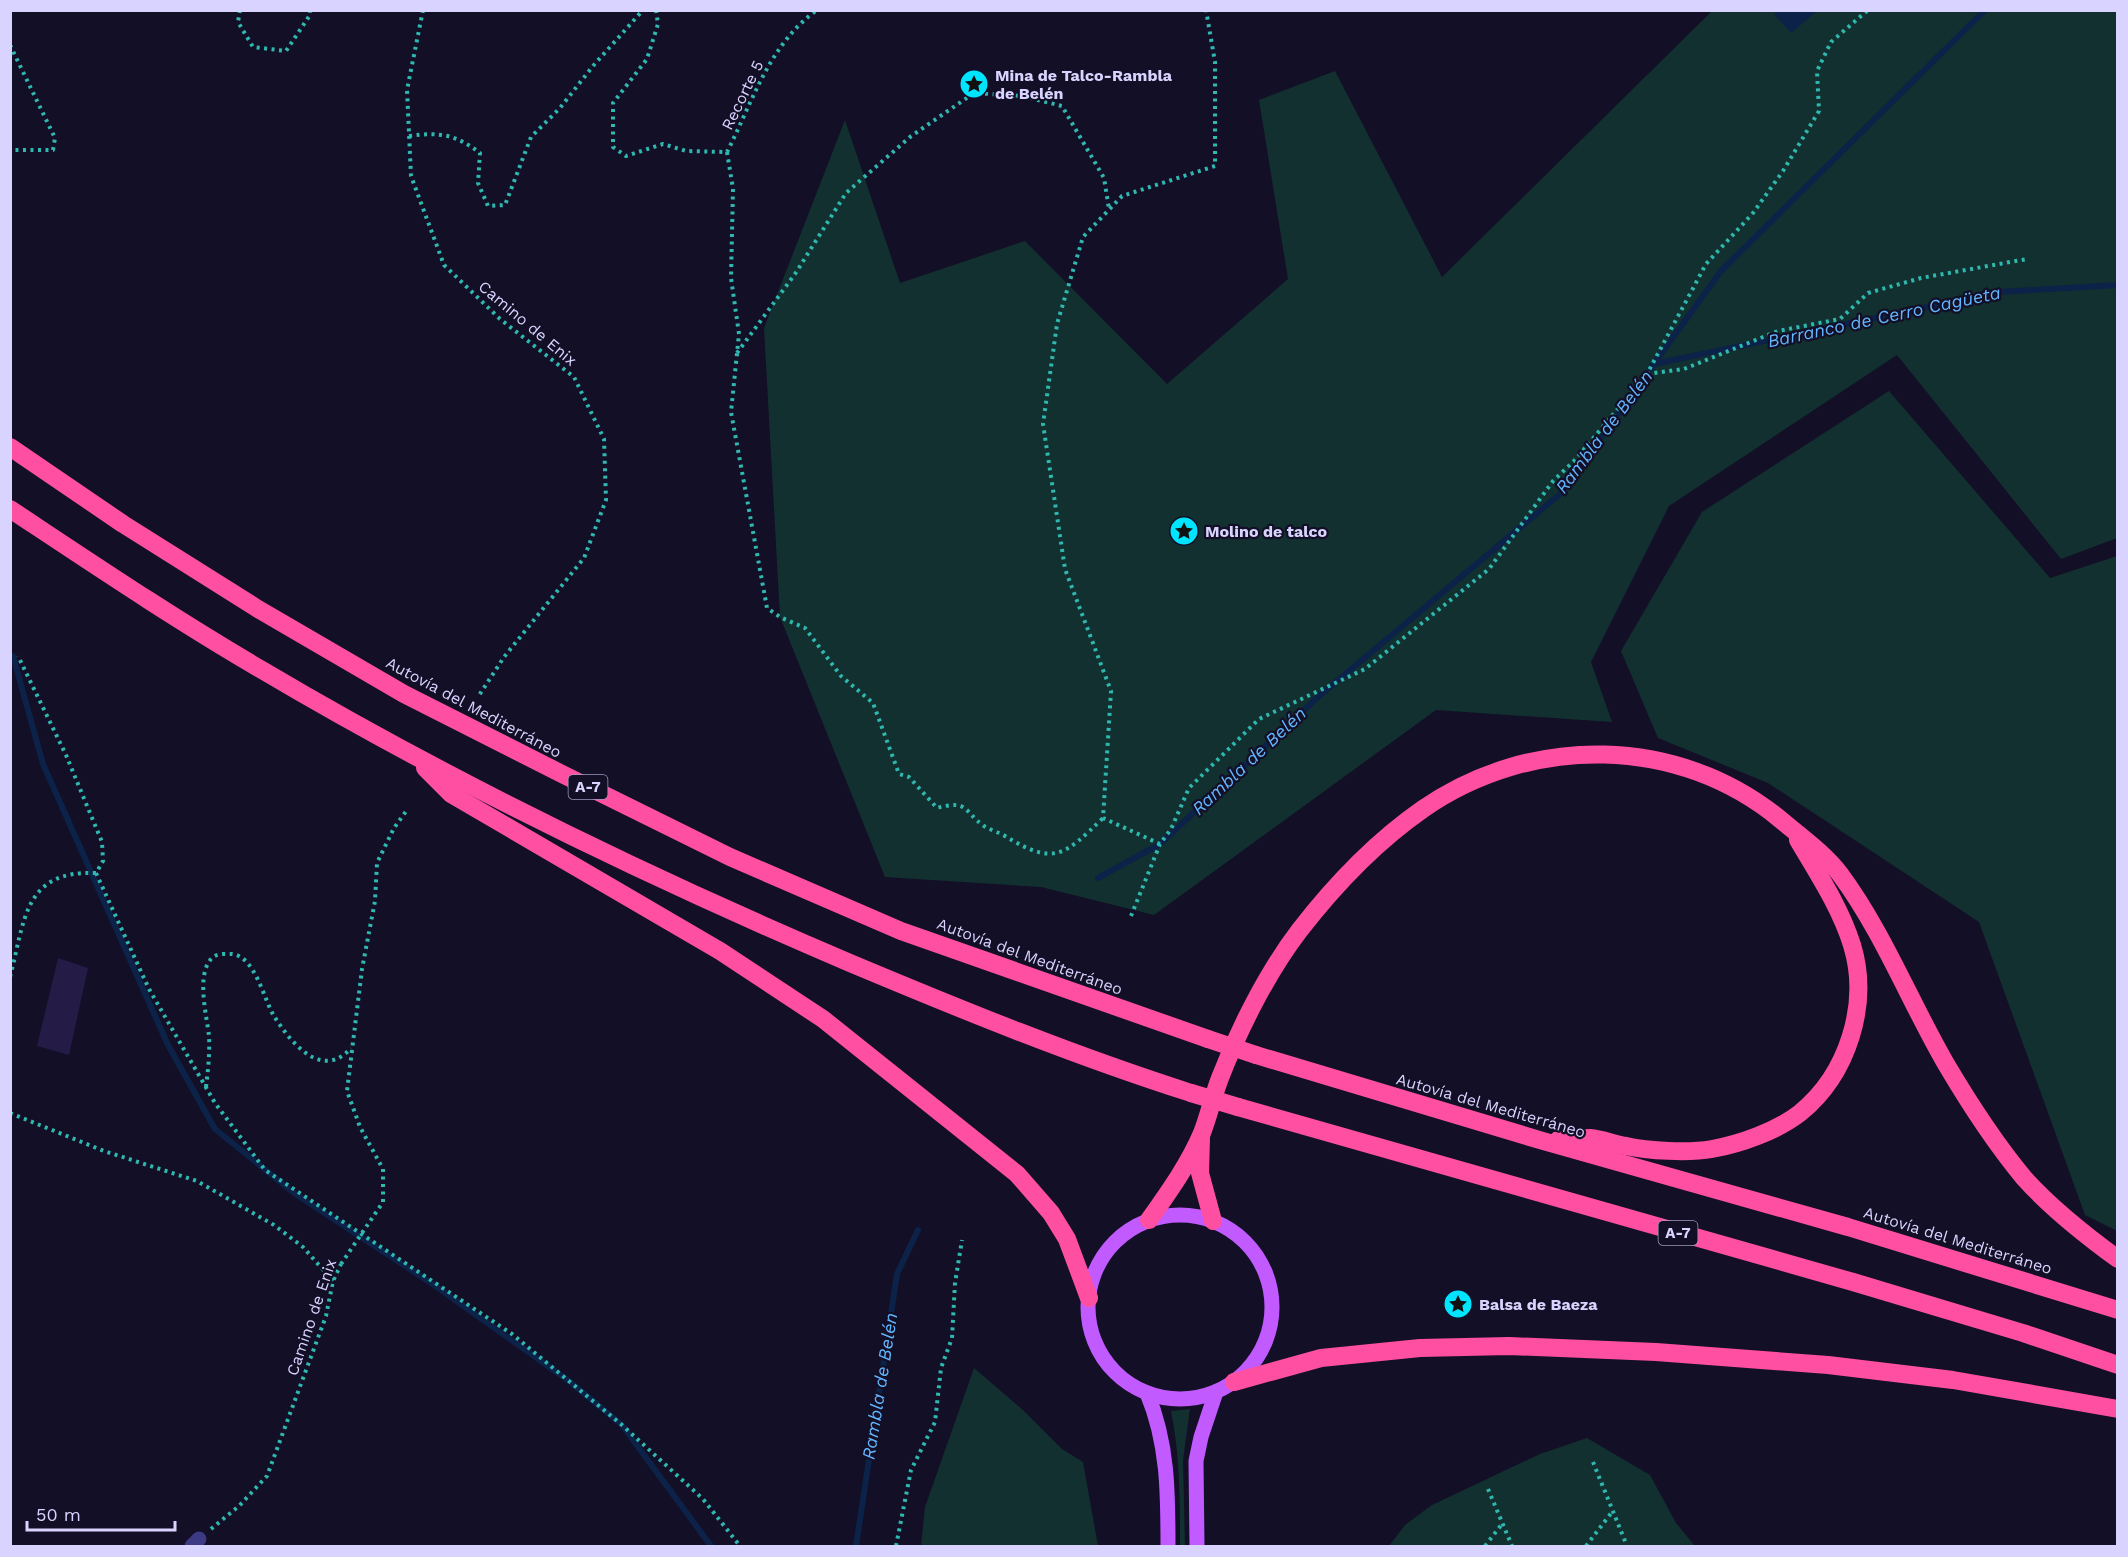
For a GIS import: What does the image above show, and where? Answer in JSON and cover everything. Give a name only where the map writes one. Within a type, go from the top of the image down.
[{"type":"highway","name":"Autovía del Mediterráneo","points":[[10,447],[123,524],[258,609],[404,694],[730,857],[901,931],[1256,1055],[1543,1141],[1848,1227],[2118,1311]]},
{"type":"highway","name":"A-7","points":[[10,508],[151,602],[242,658],[411,754],[527,816],[773,930],[978,1017],[1191,1093],[1864,1285],[2118,1365]]},
{"type":"highway","points":[[411,754],[451,794],[720,951],[823,1019],[1017,1174],[1052,1213],[1067,1239],[1089,1298]]},
{"type":"highway","points":[[1149,1220],[1169,1192],[1201,1136],[1221,1075],[1269,975],[1301,928],[1352,871],[1424,808],[1476,779],[1531,761],[1574,755],[1619,755],[1662,761],[1713,776],[1760,803],[1822,854],[1849,888],[1946,1064],[1987,1129],[2026,1180],[2087,1236],[2118,1259]]},
{"type":"highway","points":[[1543,1141],[1592,1138],[1628,1147],[1711,1149],[1761,1134],[1799,1114],[1826,1085],[1850,1041],[1859,1002],[1858,974],[1852,946],[1839,910],[1793,831]]},
{"type":"highway","points":[[1201,1136],[1200,1173],[1213,1221]]},
{"type":"highway","points":[[1234,1382],[1321,1358],[1420,1348],[1509,1346],[1656,1352],[1828,1365],[1953,1380],[2118,1409]]},
{"type":"main road","points":[[1170,1215],[1192,1215],[1213,1221],[1243,1240],[1264,1269],[1272,1304],[1271,1322],[1258,1356],[1234,1382],[1216,1392],[1182,1399],[1147,1393],[1119,1375],[1102,1355],[1092,1332],[1089,1298],[1093,1278],[1102,1259],[1114,1242],[1131,1229],[1149,1220],[1170,1215]]},
{"type":"main road","points":[[1197,1546],[1196,1461],[1201,1437],[1216,1392]]},
{"type":"main road","points":[[1147,1393],[1158,1422],[1165,1452],[1168,1546]]},
{"type":"path","points":[[240,10],[238,22],[253,47],[286,51],[310,15],[310,10]]},
{"type":"path","name":"Camino de Enix","points":[[423,10],[407,90],[411,176],[444,265],[500,319],[574,377],[604,439],[606,500],[584,558],[504,657],[478,696]]},
{"type":"path","points":[[409,136],[427,134],[461,138],[480,153],[478,183],[488,206],[505,206],[531,137],[560,108],[593,66],[643,10]]},
{"type":"path","name":"Recorte 5","points":[[656,10],[658,24],[647,58],[613,104],[613,147],[626,156],[663,144],[686,151],[727,152],[766,67],[806,18],[817,10]]},
{"type":"path","points":[[727,152],[733,189],[731,278],[739,334],[731,411],[767,608],[780,617],[805,628],[841,676],[873,703],[899,774],[909,777],[937,807],[950,804],[969,809],[984,826],[1030,852],[1052,856],[1077,843],[1103,819],[1111,691],[1065,569],[1043,424],[1057,324],[1083,237],[1122,196],[1215,165],[1215,62],[1206,10]]},
{"type":"path","points":[[1131,916],[1160,844],[1171,829],[1189,788],[1259,719],[1365,669],[1489,569],[1553,481],[1575,460],[1647,374],[1706,264],[1753,213],[1783,171],[1819,111],[1817,72],[1831,42],[1868,10]]},
{"type":"path","points":[[10,45],[56,138],[53,150],[10,150]]},
{"type":"path","points":[[737,353],[795,274],[846,193],[910,137],[974,93],[1022,96],[1062,106],[1104,178],[1109,210]]},
{"type":"path","points":[[1647,374],[1684,369],[1778,330],[1840,318],[1868,293],[1921,278],[2028,259]]},
{"type":"path","points":[[18,656],[66,755],[102,842],[103,861],[96,873]]},
{"type":"path","name":"Camino de Enix","points":[[196,1543],[238,1506],[267,1476],[326,1316],[333,1281],[341,1264],[383,1202],[382,1169],[360,1127],[347,1091],[362,969],[375,901],[377,862],[394,828],[407,810]]},
{"type":"path","points":[[1103,819],[1160,844]]},
{"type":"path","points":[[10,977],[27,913],[37,894],[48,882],[68,873],[96,873]]},
{"type":"path","points":[[96,873],[149,989],[206,1087],[265,1170],[512,1334],[622,1425],[702,1499],[740,1546]]},
{"type":"path","points":[[206,1087],[209,1055],[204,997],[205,972],[211,959],[219,954],[236,954],[244,959],[258,979],[273,1015],[295,1044],[316,1059],[330,1062],[342,1058],[352,1048]]},
{"type":"path","points":[[10,1113],[104,1151],[197,1181],[281,1231],[303,1247],[333,1281]]},
{"type":"path","points":[[896,1546],[911,1470],[935,1422],[942,1368],[952,1338],[955,1283],[962,1240]]},
{"type":"path","points":[[1593,1462],[1627,1546]]},
{"type":"path","points":[[1488,1489],[1512,1546]]},
{"type":"path","points":[[1586,1546],[1612,1511]]},
{"type":"path","points":[[1485,1546],[1502,1524]]},
{"type":"green space","points":[[1712,11],[2117,11],[2117,538],[2061,559],[1897,355],[1669,506],[1591,662],[1612,722],[1436,710],[1154,915],[1041,887],[885,877],[780,617],[764,328],[845,120],[900,283],[1025,241],[1167,384],[1288,279],[1259,100],[1335,71],[1442,277]]},
{"type":"green space","points":[[1889,391],[2050,578],[2117,556],[2117,1231],[2085,1215],[1979,922],[1768,783],[1658,738],[1621,651],[1702,512]]},
{"type":"green space","points":[[974,1368],[1024,1411],[1062,1449],[1083,1462],[1098,1546],[921,1546],[925,1507]]},
{"type":"green space","points":[[1190,1409],[1183,1460],[1185,1546],[1180,1546],[1178,1461],[1171,1411]]},
{"type":"green space","points":[[1587,1438],[1650,1475],[1676,1523],[1695,1546],[1389,1546],[1405,1525],[1432,1505],[1540,1454]]},
{"type":"water","points":[[1779,10],[1817,11],[1791,33],[1774,14]]},
{"type":"building","points":[[58,958],[88,968],[69,1055],[37,1046]]},
{"type":"waterway","name":"Rambla de Belén","points":[[1098,878],[1160,844],[1318,697],[1560,494],[1721,271],[1985,10]]},
{"type":"waterway","name":"Barranco de Cerro Cagüeta","points":[[1654,364],[1999,292],[2118,285]]},
{"type":"waterway","points":[[13,656],[43,764],[168,1045],[215,1129],[294,1193],[434,1285],[569,1381],[622,1425],[711,1546]]},
{"type":"waterway","name":"Rambla de Belén","points":[[856,1546],[897,1274],[918,1230]]},
{"type":"place","name":"Mina de Talco-Rambla de Belén","points":[[974,84]]},
{"type":"place","name":"Molino de talco","points":[[1184,531]]},
{"type":"place","name":"Balsa de Baeza","points":[[1458,1304]]}]
